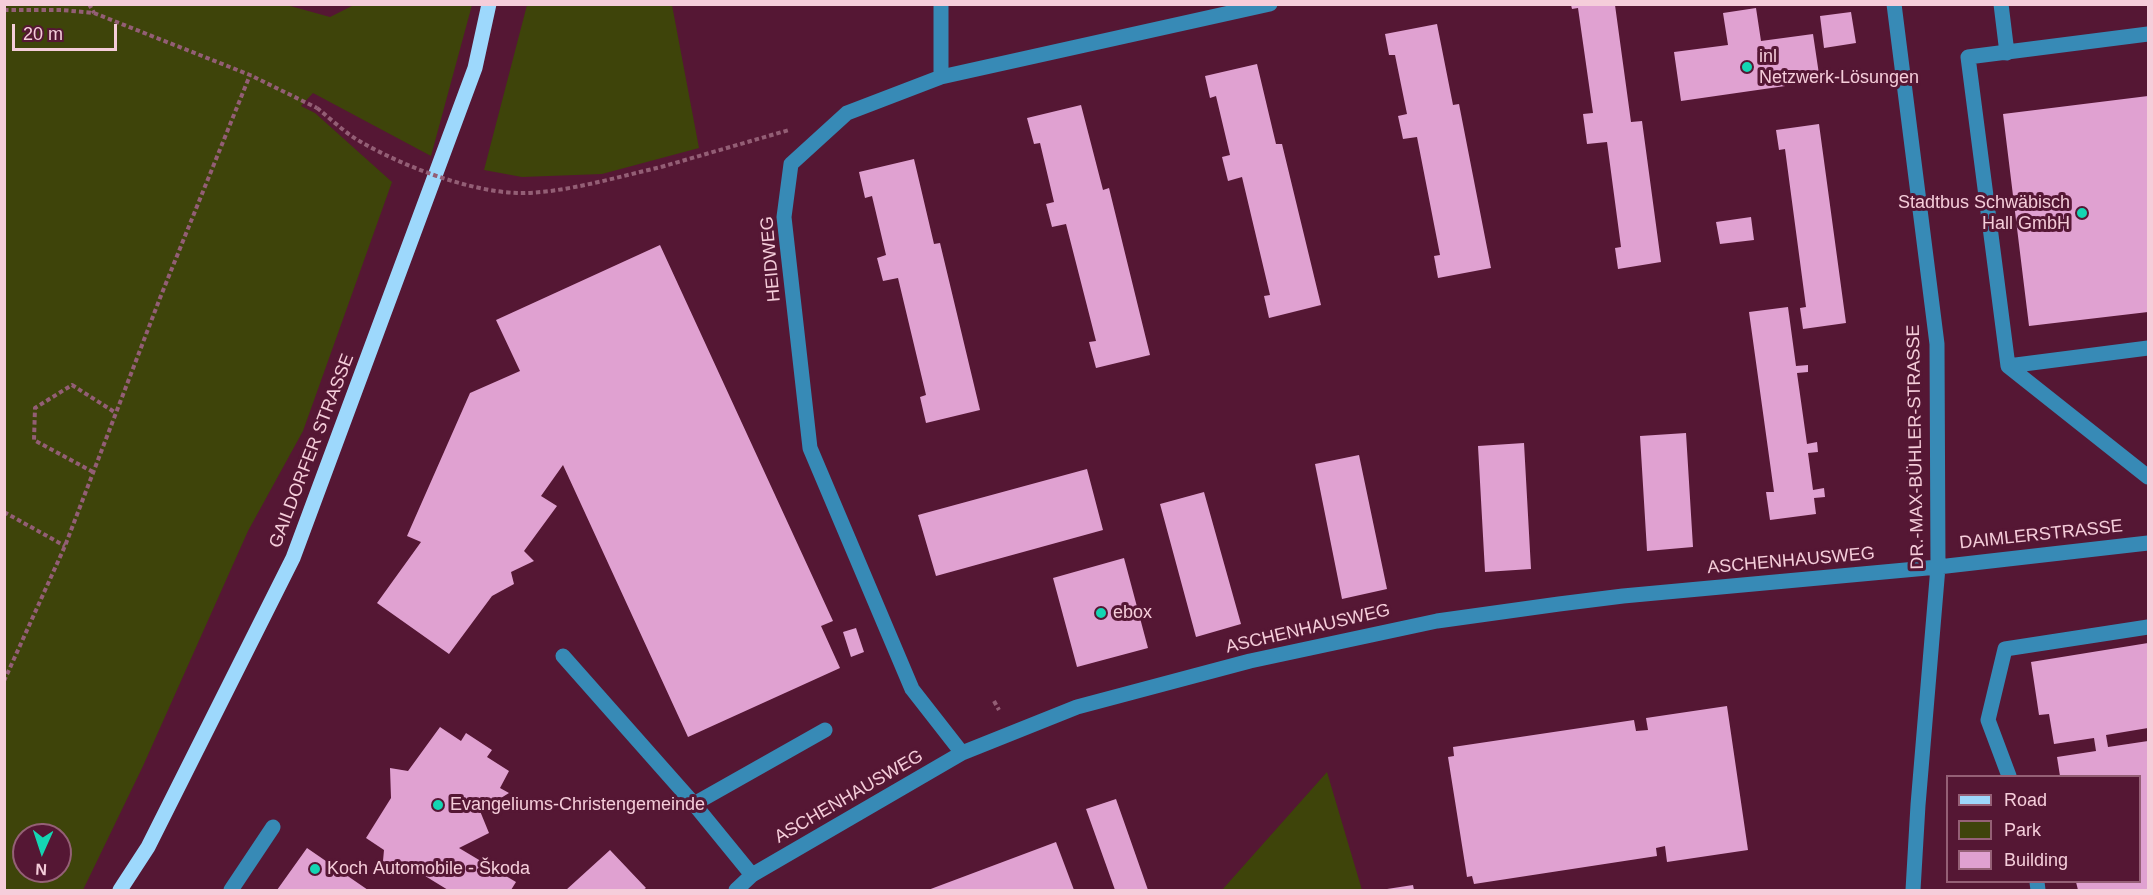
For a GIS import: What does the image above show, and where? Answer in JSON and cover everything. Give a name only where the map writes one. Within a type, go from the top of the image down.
[{"type":"main road","name":"GAILDORFER STRASSE","points":[[120,891],[148,847],[293,558],[475,68],[489,4]]},
{"type":"street","points":[[941,4],[941,77]]},
{"type":"street","name":"HEIDWEG","points":[[962,753],[912,689],[810,448],[784,217],[791,164],[847,113],[941,77],[1270,4]]},
{"type":"street","name":"DR.-MAX-BÜHLER-STRASSE","points":[[1894,4],[1937,344],[1938,567],[1913,891]]},
{"type":"street","points":[[2001,4],[2007,53]]},
{"type":"street","points":[[2148,34],[1968,57],[2008,366],[2148,477]]},
{"type":"street","points":[[2008,366],[2148,348]]},
{"type":"street","name":"DAIMLERSTRASSE","points":[[1938,567],[2148,543]]},
{"type":"street","name":"ASCHENHAUSWEG","points":[[736,891],[752,875],[962,753],[1077,707],[1250,661],[1437,621],[1623,596],[1938,567]]},
{"type":"street","points":[[2008,775],[1988,720],[2005,649],[2148,627]]},
{"type":"street","points":[[563,656],[694,804],[752,875]]},
{"type":"street","points":[[694,804],[825,730]]},
{"type":"street","points":[[231,891],[273,827]]},
{"type":"path","points":[[89,4],[94,13]]},
{"type":"path","points":[[4,10],[62,10],[94,13],[250,75],[317,108],[360,141],[401,161],[457,183],[517,193],[571,188],[661,167],[793,129]]},
{"type":"path","points":[[4,681],[65,546],[160,298],[250,75]]},
{"type":"path","points":[[93,472],[34,440],[35,408],[72,386],[116,413]]},
{"type":"path","points":[[4,512],[65,546]]},
{"type":"green space","points":[[283,4],[330,17],[354,5],[472,5],[431,156],[313,93],[301,106],[315,113],[392,182],[303,431],[248,531],[143,766],[83,890],[5,890],[5,5]]},
{"type":"green space","points":[[527,5],[672,5],[699,148],[602,174],[522,177],[484,170]]},
{"type":"green space","points":[[1327,772],[1362,890],[1222,890]]},
{"type":"building","points":[[1571,5],[1615,5],[1631,122],[1642,121],[1661,262],[1618,269],[1615,248],[1621,247],[1607,142],[1587,144],[1583,114],[1593,113],[1578,8],[1572,9]]},
{"type":"building","name":"inl Netzwerk-Lösungen","points":[[1756,8],[1761,41],[1813,34],[1820,81],[1681,101],[1674,52],[1728,45],[1723,13]]},
{"type":"building","points":[[1851,12],[1856,43],[1824,48],[1820,16]]},
{"type":"building","points":[[1437,24],[1453,105],[1459,104],[1491,268],[1438,278],[1434,256],[1440,255],[1417,137],[1403,139],[1398,116],[1407,114],[1395,55],[1389,55],[1385,34]]},
{"type":"building","points":[[1257,64],[1276,144],[1282,144],[1321,305],[1269,318],[1264,296],[1270,295],[1242,177],[1228,181],[1222,157],[1230,155],[1216,96],[1210,98],[1205,76]]},
{"type":"building","name":"Stadtbus Schwäbisch Hall GmbH","points":[[2148,96],[2148,312],[2029,326],[2003,114]]},
{"type":"building","points":[[1081,105],[1103,190],[1109,188],[1150,355],[1096,368],[1089,342],[1096,341],[1066,224],[1052,227],[1046,204],[1054,202],[1040,143],[1034,144],[1027,118]]},
{"type":"building","points":[[1819,124],[1846,323],[1803,329],[1800,308],[1806,307],[1785,149],[1779,150],[1776,130]]},
{"type":"building","points":[[914,159],[934,244],[940,243],[980,410],[926,423],[920,397],[926,395],[898,278],[883,281],[877,258],[886,255],[872,196],[865,198],[859,172]]},
{"type":"building","points":[[1751,217],[1754,240],[1720,244],[1716,222]]},
{"type":"building","points":[[660,245],[833,621],[821,626],[840,668],[688,737],[563,465],[541,496],[557,506],[524,551],[534,561],[511,572],[514,584],[492,596],[449,654],[377,603],[421,542],[407,536],[470,393],[520,371],[496,320]]},
{"type":"building","points":[[1788,307],[1796,366],[1808,365],[1808,372],[1797,373],[1807,444],[1817,442],[1818,452],[1808,453],[1813,490],[1824,488],[1825,497],[1814,498],[1816,514],[1770,520],[1766,492],[1774,492],[1749,312]]},
{"type":"building","points":[[1686,433],[1693,547],[1647,551],[1640,436]]},
{"type":"building","points":[[1524,443],[1531,569],[1485,572],[1478,446]]},
{"type":"building","points":[[1359,455],[1387,589],[1342,599],[1315,464]]},
{"type":"building","points":[[1087,469],[1103,530],[936,576],[918,515]]},
{"type":"building","points":[[1204,492],[1241,624],[1196,637],[1160,504]]},
{"type":"building","name":"ebox","points":[[1124,558],[1148,648],[1077,667],[1053,578]]},
{"type":"building","points":[[856,628],[864,652],[851,657],[843,632]]},
{"type":"building","points":[[2148,643],[2148,728],[2106,735],[2108,747],[2148,741],[2148,890],[2078,890],[2076,883],[2141,883],[2141,775],[2060,775],[2057,757],[2096,751],[2094,738],[2054,744],[2049,714],[2039,715],[2031,662]]},
{"type":"building","points":[[1727,706],[1748,850],[1667,862],[1665,846],[1656,848],[1657,856],[1474,884],[1472,876],[1467,877],[1448,757],[1454,756],[1453,747],[1634,720],[1636,731],[1648,730],[1646,718]]},
{"type":"building","name":"Evangeliums-Christengemeinde","points":[[440,727],[461,741],[466,733],[492,750],[487,757],[509,771],[500,788],[509,793],[480,811],[489,833],[459,848],[516,882],[511,890],[448,890],[417,871],[409,876],[383,861],[384,850],[366,838],[391,798],[390,768],[408,771]]},
{"type":"building","points":[[1116,799],[1148,890],[1115,890],[1086,809]]},
{"type":"building","points":[[1056,842],[1074,890],[928,890]]},
{"type":"building","name":"Koch Automobile - Škoda","points":[[307,848],[368,890],[277,890]]},
{"type":"building","points":[[610,850],[646,888],[643,890],[566,890]]},
{"type":"building","points":[[1413,885],[1414,890],[1387,890],[1387,889]]},
{"type":"place","name":"inl Netzwerk-Lösungen","points":[[1747,67]]},
{"type":"place","name":"Stadtbus Schwäbisch Hall GmbH","points":[[2082,213]]},
{"type":"place","name":"ebox","points":[[1101,613]]},
{"type":"place","name":"Evangeliums-Christengemeinde","points":[[438,805]]},
{"type":"place","name":"Koch Automobile - Škoda","points":[[315,869]]}]
